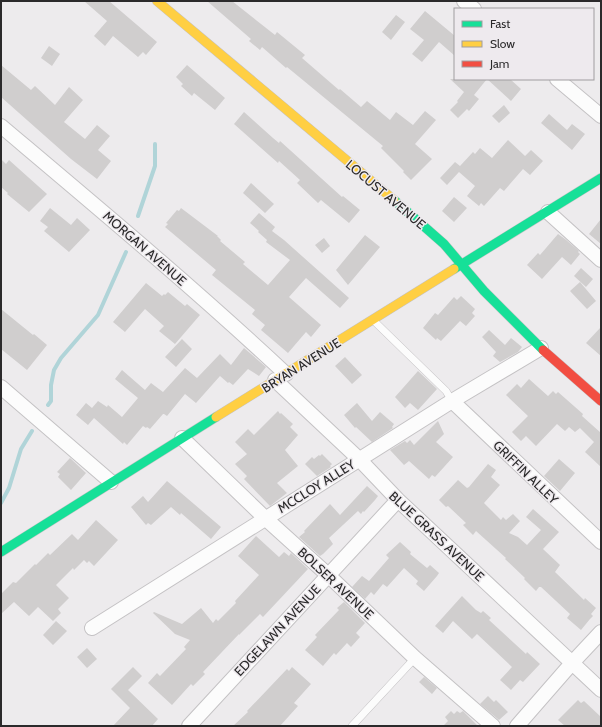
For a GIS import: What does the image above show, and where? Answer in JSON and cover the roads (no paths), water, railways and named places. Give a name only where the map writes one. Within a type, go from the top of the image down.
[{"type":"street","name":"LOCUST AVENUE","points":[[157,1],[416,218],[444,244],[484,291],[541,348],[601,401]]},
{"type":"street","points":[[464,1],[473,8]]},
{"type":"street","points":[[558,80],[601,116]]},
{"type":"street","name":"MORGAN AVENUE","points":[[1,126],[156,257],[234,326],[280,377]]},
{"type":"street","name":"BRYAN AVENUE","points":[[1,552],[111,482],[601,178]]},
{"type":"street","points":[[548,212],[601,260]]},
{"type":"street","name":"MCCLOY ALLEY","points":[[92,628],[452,401],[541,348]]},
{"type":"street","name":"BLUE GRASS AVENUE","points":[[280,377],[398,500],[601,690]]},
{"type":"street","points":[[1,387],[111,482]]},
{"type":"street","name":"GRIFFIN ALLEY","points":[[452,401],[601,542]]},
{"type":"street","name":"BOLSER AVENUE","points":[[182,438],[415,658],[493,726]]},
{"type":"street","name":"EDGELAWN AVENUE","points":[[189,726],[398,500]]},
{"type":"street","points":[[517,726],[601,632]]},
{"type":"lane","points":[[373,320],[446,391],[452,401]]},
{"type":"lane","points":[[352,726],[415,658]]},
{"type":"waterway","points":[[138,216],[155,166],[155,144]]},
{"type":"waterway","points":[[48,405],[51,401],[51,385],[54,370],[61,358],[98,315],[126,252]]},
{"type":"waterway","points":[[1,503],[9,488],[21,449],[32,431]]}]
